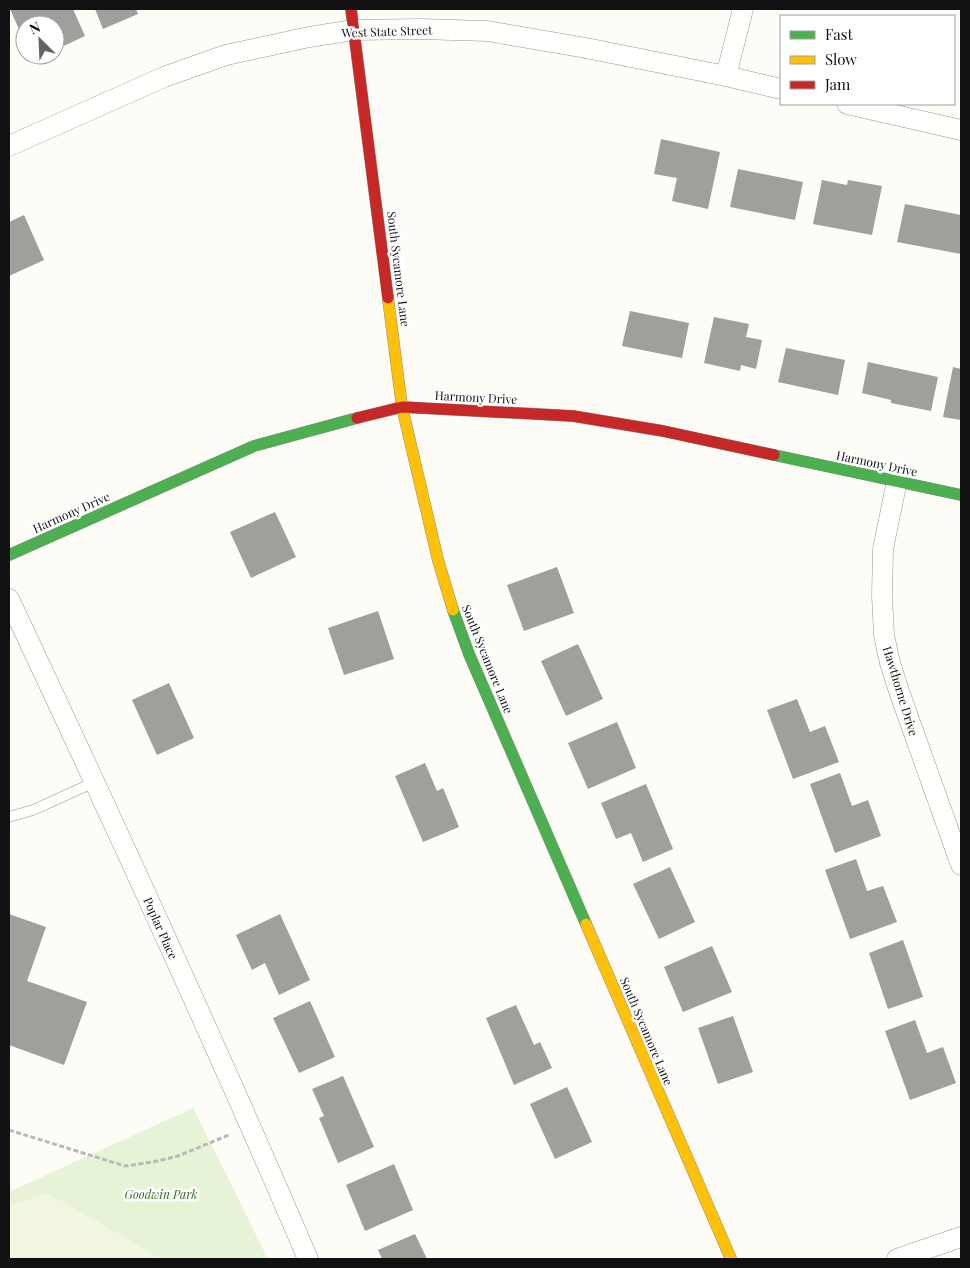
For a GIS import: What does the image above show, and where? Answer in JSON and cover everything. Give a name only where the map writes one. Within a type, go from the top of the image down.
[{"type":"street","name":"South Sycamore Lane","points":[[350,9],[402,407],[450,603],[469,654],[731,1259]]},
{"type":"street","points":[[726,76],[743,9]]},
{"type":"street","name":"West State Street","points":[[9,146],[164,76],[226,55],[309,36],[354,30],[420,28],[487,31],[586,48],[780,89]]},
{"type":"street","points":[[851,105],[961,130]]},
{"type":"street","name":"Harmony Drive","points":[[9,555],[254,446],[402,407],[573,416],[663,431],[961,495]]},
{"type":"street","name":"Hawthorne Drive","points":[[897,481],[883,549],[882,596],[884,635],[890,663],[900,694],[961,865]]},
{"type":"street","name":"Poplar Place","points":[[9,599],[95,782],[251,1126],[308,1259]]},
{"type":"street","points":[[897,1259],[961,1237]]},
{"type":"lane","points":[[9,817],[33,810],[95,782]]},
{"type":"path","points":[[9,1130],[125,1166],[178,1156],[251,1126]]},
{"type":"green space","name":"Goodwin Park","points":[[193,1108],[268,1259],[9,1259],[9,1192]]},
{"type":"green space","points":[[48,1193],[162,1259],[9,1259],[9,1206]]},
{"type":"building","points":[[10,9],[73,9],[85,36],[65,45],[65,15],[15,15],[15,20]]},
{"type":"building","points":[[95,9],[136,9],[138,14],[103,29]]},
{"type":"building","points":[[661,139],[720,152],[708,209],[672,201],[677,178],[654,174]]},
{"type":"building","points":[[738,169],[803,182],[795,220],[730,207]]},
{"type":"building","points":[[822,180],[847,185],[848,180],[882,186],[872,235],[813,224]]},
{"type":"building","points":[[905,204],[961,215],[961,254],[897,242]]},
{"type":"building","points":[[24,215],[44,260],[9,276],[9,222]]},
{"type":"building","points":[[630,311],[689,323],[682,358],[622,346]]},
{"type":"building","points":[[714,317],[749,324],[746,337],[762,340],[756,369],[741,365],[740,371],[704,363]]},
{"type":"building","points":[[786,348],[845,360],[838,395],[778,382]]},
{"type":"building","points":[[868,362],[938,377],[931,411],[891,403],[891,400],[862,393]]},
{"type":"building","points":[[953,367],[961,369],[961,420],[943,417]]},
{"type":"building","points":[[275,512],[296,557],[251,578],[230,532]]},
{"type":"building","points":[[557,567],[574,613],[524,631],[507,585]]},
{"type":"building","points":[[378,611],[394,659],[344,675],[328,628]]},
{"type":"building","points":[[578,644],[603,699],[566,716],[541,661]]},
{"type":"building","points":[[169,683],[194,738],[157,755],[132,700]]},
{"type":"building","points":[[797,699],[810,732],[825,726],[839,762],[793,779],[767,710]]},
{"type":"building","points":[[617,722],[636,768],[588,789],[568,743]]},
{"type":"building","points":[[425,763],[437,791],[443,788],[459,827],[423,842],[395,776]]},
{"type":"building","points":[[840,773],[852,806],[868,800],[881,836],[835,853],[810,784]]},
{"type":"building","points":[[646,784],[673,849],[643,862],[631,833],[616,839],[601,803]]},
{"type":"building","points":[[856,859],[867,891],[883,886],[897,922],[850,939],[825,870]]},
{"type":"building","points":[[670,867],[695,922],[659,939],[633,884]]},
{"type":"building","points":[[9,914],[46,927],[27,981],[87,1002],[64,1065],[9,1045]]},
{"type":"building","points":[[280,914],[310,980],[279,995],[265,963],[252,970],[236,935]]},
{"type":"building","points":[[903,940],[923,997],[888,1009],[869,953]]},
{"type":"building","points":[[712,946],[732,992],[683,1012],[664,967]]},
{"type":"building","points":[[310,1001],[335,1057],[299,1073],[273,1018]]},
{"type":"building","points":[[516,1005],[534,1045],[540,1042],[552,1068],[514,1085],[486,1018]]},
{"type":"building","points":[[733,1016],[753,1072],[718,1084],[698,1028]]},
{"type":"building","points":[[915,1020],[927,1053],[943,1047],[956,1083],[910,1100],[885,1031]]},
{"type":"building","points":[[343,1076],[374,1147],[338,1163],[319,1118],[324,1116],[312,1089]]},
{"type":"building","points":[[567,1087],[592,1142],[555,1159],[530,1104]]},
{"type":"building","points":[[394,1164],[413,1210],[365,1231],[346,1185]]},
{"type":"building","points":[[415,1234],[427,1259],[382,1259],[378,1250]]},
{"type":"traffic: fast","points":[[9,555],[254,446],[357,418]]},
{"type":"traffic: fast","points":[[774,455],[961,495]]},
{"type":"traffic: fast","points":[[453,610],[469,654],[586,924]]},
{"type":"traffic: slow","points":[[388,298],[402,407],[438,560],[453,610]]},
{"type":"traffic: slow","points":[[586,924],[731,1259]]},
{"type":"traffic: jam","points":[[351,9],[388,298]]},
{"type":"traffic: jam","points":[[357,418],[402,407],[573,416],[663,431],[774,455]]}]
